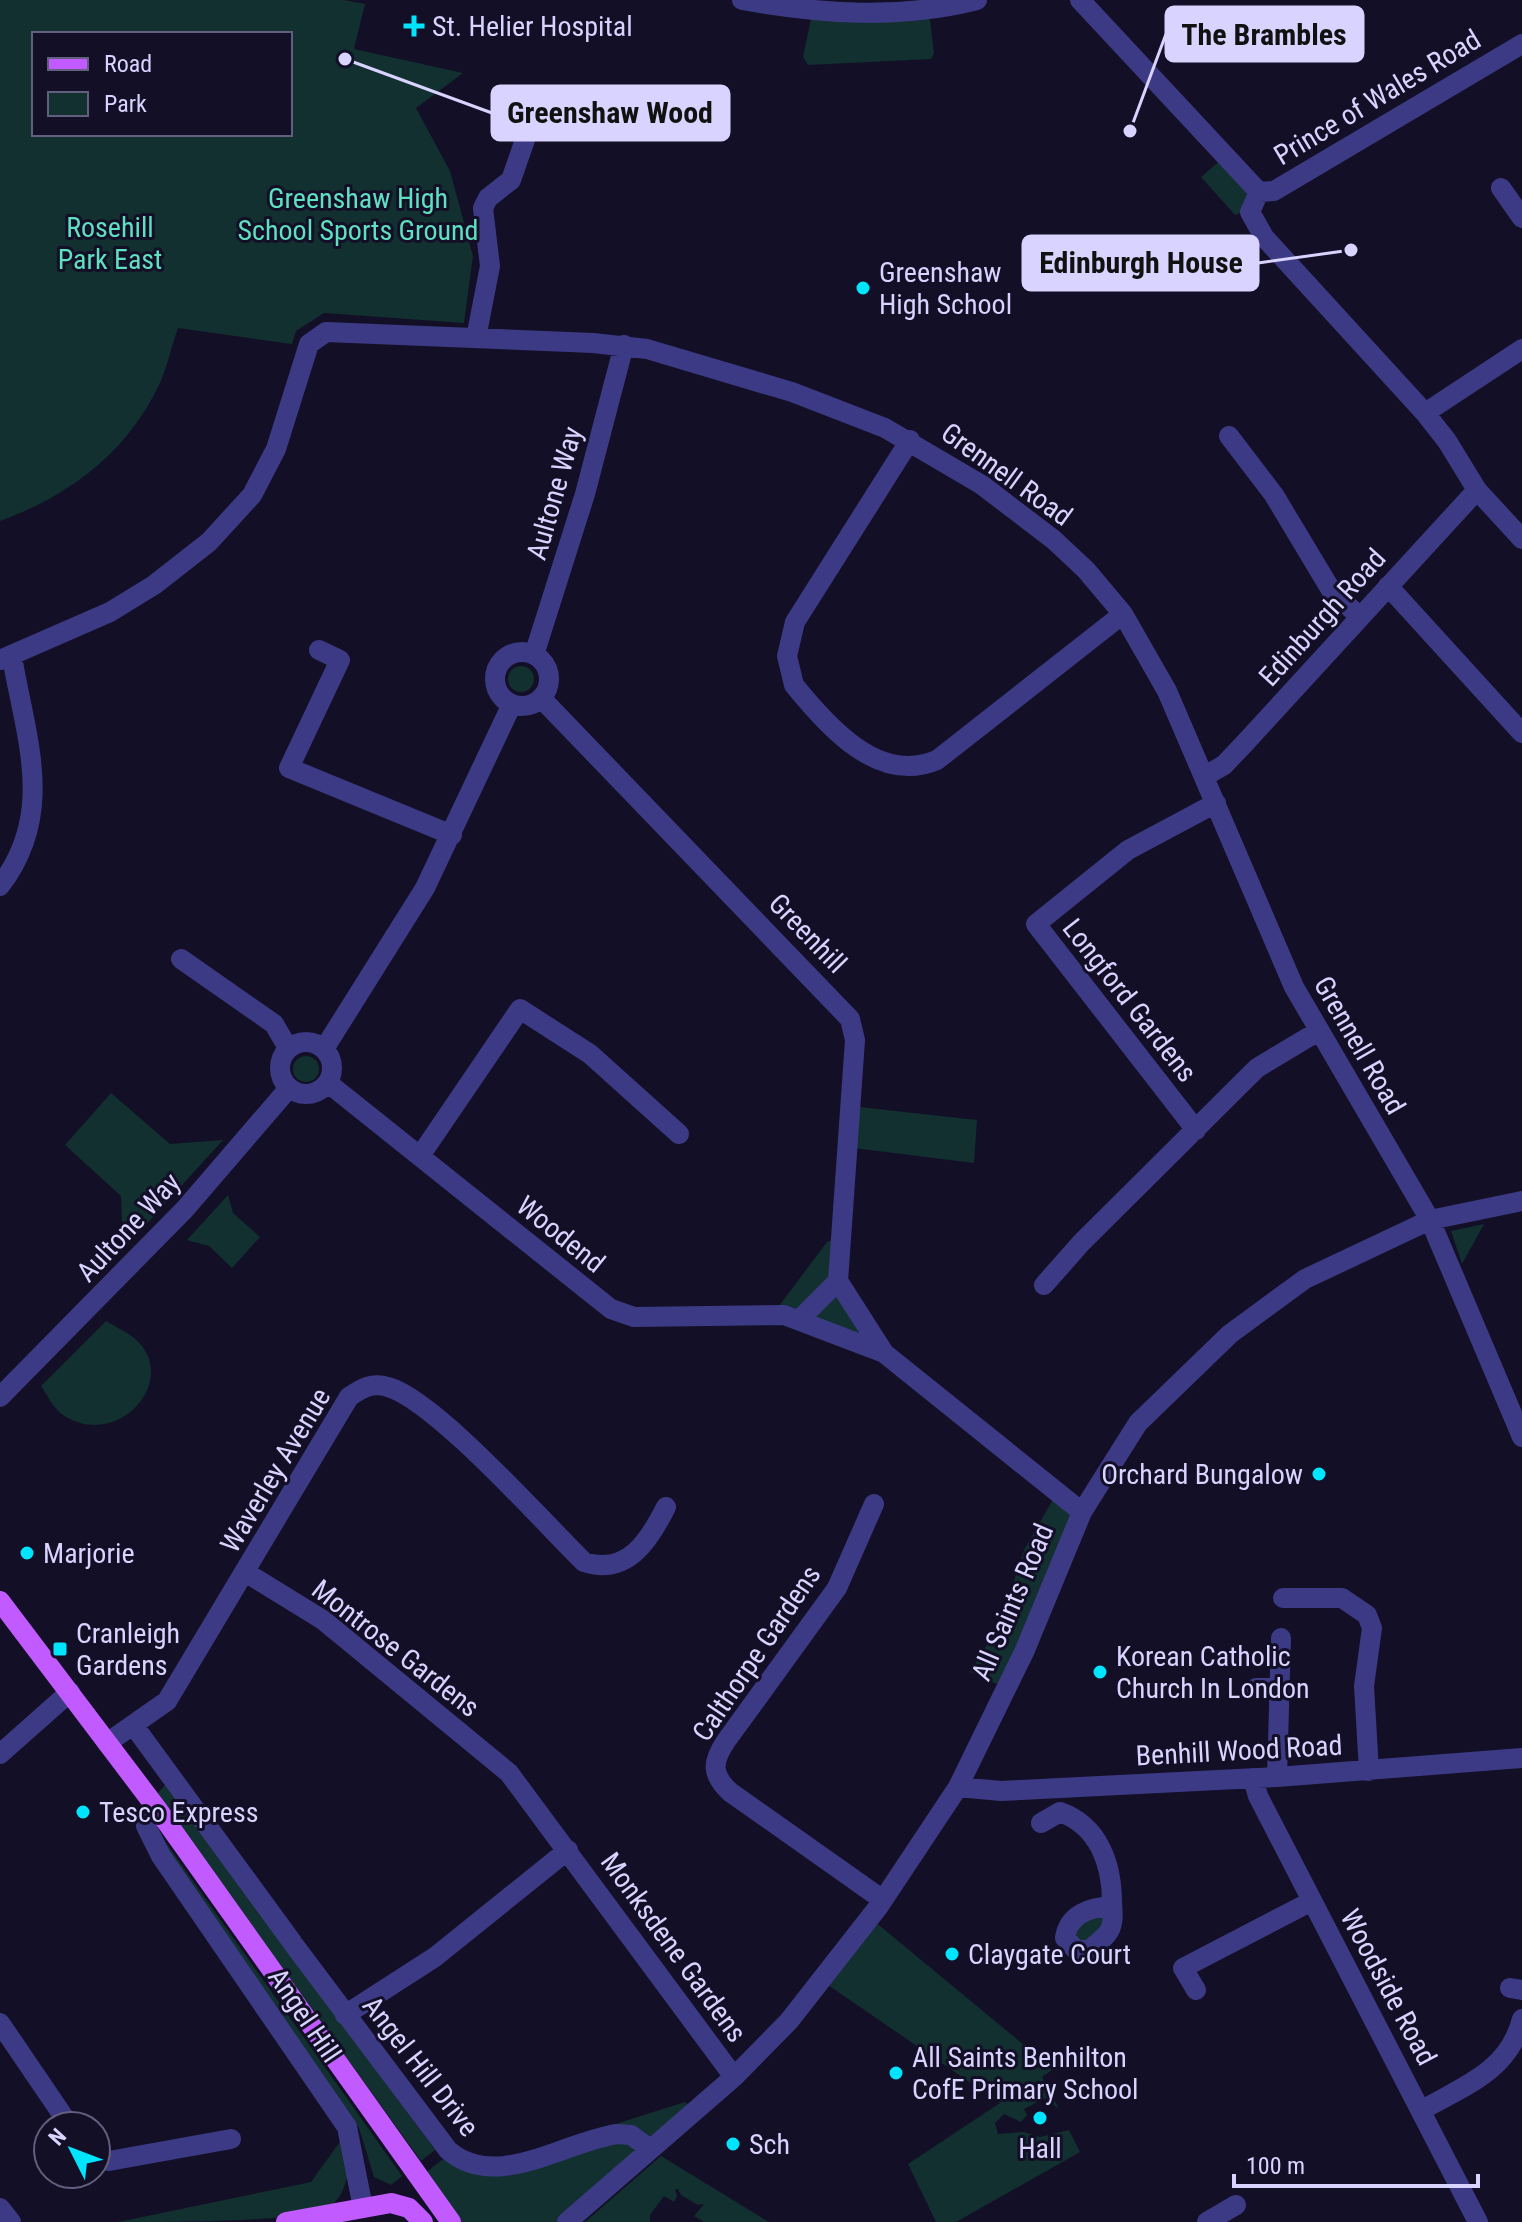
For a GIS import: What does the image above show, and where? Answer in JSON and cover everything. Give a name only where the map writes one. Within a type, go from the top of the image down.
[{"type":"main road","name":"Angel Hill","points":[[0,1601],[158,1810],[451,2222]]},
{"type":"main road","points":[[286,2222],[400,2204],[423,2222]]},
{"type":"street","points":[[742,0],[852,14],[926,10],[977,0]]},
{"type":"street","points":[[1080,0],[1259,192],[1250,212],[1264,237],[1425,413],[1447,441],[1477,490],[1522,539]]},
{"type":"street","name":"Prince of Wales Road","points":[[1259,192],[1274,191],[1522,44]]},
{"type":"street","points":[[476,338],[490,266],[483,208],[488,198],[511,180],[534,114]]},
{"type":"street","points":[[1501,188],[1522,218]]},
{"type":"street","name":"Grennell Road","points":[[6,658],[110,612],[154,585],[209,542],[252,495],[276,449],[313,340],[326,332],[624,345],[792,392],[910,440],[1018,509],[1086,570],[1123,614],[1167,691],[1317,1032],[1430,1220],[1522,1437]]},
{"type":"street","name":"Aultone Way","points":[[534,655],[585,494],[624,345]]},
{"type":"street","points":[[1425,413],[1522,349]]},
{"type":"street","points":[[1229,436],[1274,495],[1331,590],[1360,617]]},
{"type":"street","points":[[910,440],[804,605],[789,642],[787,656],[794,685],[863,752],[877,762],[905,768],[937,760],[1123,614]]},
{"type":"street","name":"Edinburgh Road","points":[[1205,776],[1224,765],[1477,490]]},
{"type":"street","points":[[1388,586],[1522,733]]},
{"type":"street","points":[[319,650],[340,660],[289,768],[452,835]]},
{"type":"street","points":[[517,653],[534,655],[548,675],[541,698],[527,705],[512,704],[504,699],[496,685],[497,668],[517,653]]},
{"type":"street","points":[[0,886],[28,837],[34,808],[33,774],[6,658]]},
{"type":"street","name":"Greenhill","points":[[541,698],[850,1019],[855,1040],[838,1281]]},
{"type":"street","points":[[324,1049],[425,888],[512,704]]},
{"type":"street","name":"Longford Gardens","points":[[1196,1130],[1036,924],[1128,850],[1216,803]]},
{"type":"street","points":[[181,959],[274,1024],[288,1048]]},
{"type":"street","points":[[420,1156],[520,1009],[590,1054],[679,1134]]},
{"type":"street","points":[[1044,1285],[1081,1243],[1257,1068],[1317,1032]]},
{"type":"street","points":[[303,1041],[324,1049],[333,1066],[328,1083],[314,1093],[297,1093],[289,1088],[283,1082],[280,1064],[288,1048],[303,1041]]},
{"type":"street","name":"Woodend","points":[[328,1083],[622,1315],[768,1314],[800,1319],[884,1353],[1082,1512]]},
{"type":"street","name":"Aultone Way","points":[[0,1397],[185,1209],[289,1088]]},
{"type":"street","name":"All Saints Road","points":[[567,2222],[734,2077],[789,2021],[883,1900],[958,1787],[1025,1650],[1082,1512],[1138,1423],[1230,1334],[1305,1279],[1430,1220],[1522,1201]]},
{"type":"street","points":[[800,1319],[838,1281]]},
{"type":"street","name":"Woodend","points":[[838,1281],[884,1353]]},
{"type":"street","name":"Waverley Avenue","points":[[107,1743],[167,1701],[349,1397],[363,1387],[376,1385],[409,1397],[443,1423],[584,1562],[597,1567],[635,1555],[650,1539],[666,1507]]},
{"type":"street","name":"Calthorpe Gardens","points":[[874,1504],[837,1588],[715,1757],[714,1769],[719,1782],[730,1792],[883,1900]]},
{"type":"street","name":"Montrose Gardens","points":[[245,1572],[323,1620],[509,1773]]},
{"type":"street","points":[[1283,1598],[1342,1598],[1367,1615],[1372,1628],[1364,1686],[1369,1771]]},
{"type":"street","points":[[1277,1777],[1281,1638]]},
{"type":"street","points":[[1256,1688],[1279,1688]]},
{"type":"street","points":[[0,1754],[70,1692]]},
{"type":"street","name":"Angel Hill Drive","points":[[134,1726],[345,2015],[459,2160],[470,2166],[493,2169],[617,2134],[631,2135],[650,2149]]},
{"type":"street","name":"Benhill Wood Road","points":[[958,1787],[1001,1791],[1277,1777],[1522,1758]]},
{"type":"street","name":"Monksdene Gardens","points":[[509,1773],[734,2077]]},
{"type":"street","name":"Woodside Road","points":[[1253,1778],[1258,1796],[1478,2222]]},
{"type":"street","points":[[1057,1788],[1060,1812]]},
{"type":"street","name":"Angel Hill","points":[[158,1810],[146,1826],[156,1847],[347,2127],[363,2208]]},
{"type":"street","points":[[1041,1823],[1060,1812],[1076,1817],[1107,1857],[1112,1906]]},
{"type":"street","name":"Monksdene Gardens","points":[[345,2015],[435,1957],[568,1850]]},
{"type":"street","points":[[1196,1990],[1183,1968],[1312,1901]]},
{"type":"street","points":[[1422,2110],[1496,2069],[1517,2049],[1522,2019]]},
{"type":"street","points":[[0,2023],[59,2110]]},
{"type":"street","points":[[112,2160],[218,2135]]},
{"type":"street","points":[[1207,2222],[1236,2205]]},
{"type":"street","points":[[0,2208],[11,2222]]},
{"type":"green space","name":"Rosehill Park East","points":[[0,0],[344,0],[365,4],[354,49],[463,73],[416,108],[450,171],[473,256],[464,323],[324,313],[296,331],[292,344],[178,328],[158,387],[129,433],[112,452],[72,485],[0,521]]},
{"type":"green space","points":[[929,12],[934,53],[931,59],[808,65],[803,57],[812,14]]},
{"type":"green space","points":[[1222,159],[1254,193],[1247,210],[1235,215],[1201,177]]},
{"type":"green space","points":[[521,666],[530,670],[534,679],[530,688],[521,692],[512,688],[508,679],[512,670]]},
{"type":"green space","points":[[306,1056],[315,1060],[319,1069],[315,1078],[306,1082],[297,1078],[293,1069],[297,1060]]},
{"type":"green space","points":[[111,1093],[170,1144],[223,1140],[123,1250],[121,1196],[65,1145]]},
{"type":"green space","points":[[850,1106],[977,1120],[974,1163],[846,1147]]},
{"type":"green space","points":[[228,1195],[233,1213],[260,1237],[232,1268],[209,1246],[187,1240]]},
{"type":"green space","points":[[1484,1224],[1462,1264],[1451,1231]]},
{"type":"green space","points":[[837,1238],[834,1280],[875,1346],[776,1310],[827,1242]]},
{"type":"green space","points":[[106,1321],[133,1337],[147,1353],[151,1371],[148,1389],[138,1405],[123,1417],[105,1424],[84,1424],[63,1415],[41,1386]]},
{"type":"green space","points":[[1055,1496],[1078,1514],[1003,1687],[970,1672],[1000,1624],[1024,1550]]},
{"type":"green space","points":[[165,1785],[435,2150],[421,2161],[157,1794]]},
{"type":"green space","points":[[159,1833],[402,2176],[391,2185],[374,2177],[359,2128],[169,1855]]},
{"type":"green space","points":[[1097,1911],[1108,1921],[1086,1946],[1076,1945],[1071,1930]]},
{"type":"green space","points":[[874,1921],[1053,2069],[1042,2077],[1059,2109],[1045,2098],[1024,2109],[1027,2115],[1021,2122],[1004,2114],[995,2123],[998,2134],[1024,2132],[1040,2137],[1069,2130],[1080,2152],[956,2222],[936,2222],[908,2164],[1000,2103],[825,1983]]},
{"type":"green space","points":[[685,2102],[693,2109],[563,2222],[456,2222],[424,2174],[447,2156],[470,2170]]},
{"type":"green space","points":[[347,2132],[345,2185],[335,2203],[326,2210],[258,2219],[118,2222],[311,2182]]},
{"type":"green space","points":[[661,2156],[769,2222],[704,2222],[694,2216],[704,2204],[698,2205],[681,2195],[678,2189],[675,2190],[677,2196],[674,2202],[664,2196],[650,2215],[650,2222],[585,2222]]},
{"type":"place","name":"St. Helier Hospital","points":[[414,26]]},
{"type":"place","name":"Greenshaw Wood","points":[[345,59]]},
{"type":"place","name":"The Brambles","points":[[1130,131]]},
{"type":"place","name":"Edinburgh House","points":[[1351,250]]},
{"type":"place","name":"Greenshaw High School","points":[[863,288]]},
{"type":"place","name":"Orchard Bungalow","points":[[1319,1474]]},
{"type":"place","name":"Marjorie","points":[[27,1553]]},
{"type":"place","name":"Cranleigh Gardens","points":[[60,1649]]},
{"type":"place","name":"Korean Catholic Church In London","points":[[1100,1672]]},
{"type":"place","name":"Tesco Express","points":[[83,1812]]},
{"type":"place","name":"Claygate Court","points":[[952,1954]]},
{"type":"place","name":"All Saints Benhilton CofE Primary School","points":[[896,2073]]},
{"type":"place","name":"Hall","points":[[1040,2118]]},
{"type":"place","name":"Sch","points":[[733,2144]]},
{"type":"park label","name":"Greenshaw High School Sports Ground","points":[[358,214]]}]
